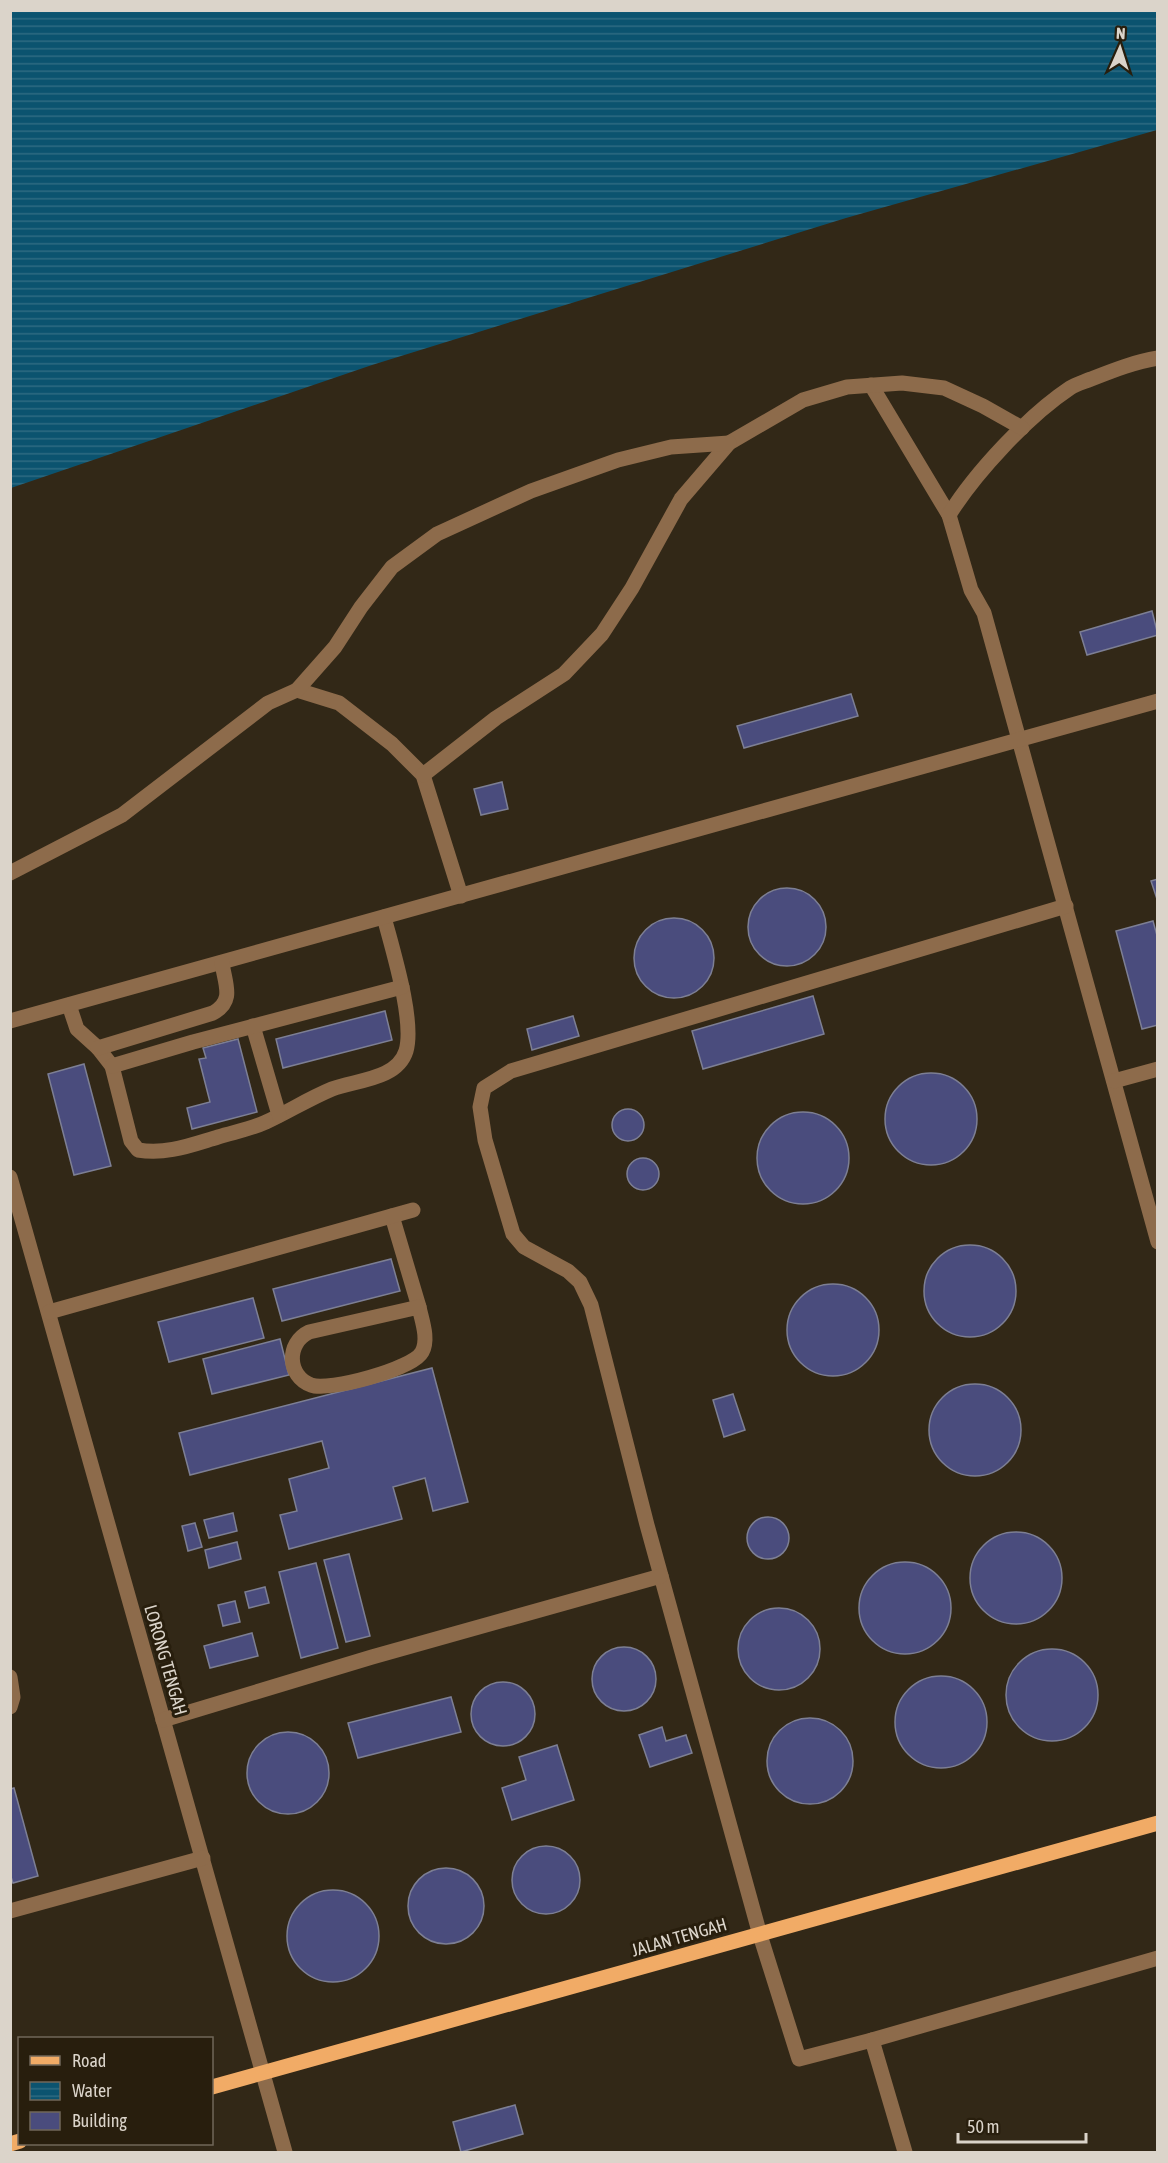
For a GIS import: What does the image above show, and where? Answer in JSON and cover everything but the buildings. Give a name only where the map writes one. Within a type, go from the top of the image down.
[{"type":"main road","name":"JALAN TENGAH","points":[[213,2087],[1158,1823]]},
{"type":"street","points":[[949,515],[977,477],[1022,428],[1071,387],[1129,363],[1158,358]]},
{"type":"street","points":[[423,775],[496,718],[564,674],[602,634],[632,588],[681,499],[729,443],[802,400],[847,387],[902,383],[944,388],[1022,428]]},
{"type":"street","points":[[871,385],[949,515],[971,590],[984,613],[1158,1242]]},
{"type":"street","points":[[10,873],[122,815],[268,704],[297,690],[335,647],[361,607],[392,567],[437,534],[531,490],[618,460],[671,447],[729,443]]},
{"type":"street","points":[[297,690],[339,703],[392,744],[423,775],[461,896]]},
{"type":"street","points":[[10,1021],[1158,700]]},
{"type":"street","points":[[1066,906],[511,1071],[484,1088],[480,1107],[485,1140],[513,1234],[524,1247],[568,1271],[580,1282],[591,1305],[661,1576],[760,1935],[799,2059],[1158,1958]]},
{"type":"street","points":[[69,1005],[77,1029],[98,1048],[112,1066],[131,1141],[138,1150],[150,1152],[171,1150],[266,1122],[325,1092],[382,1074],[399,1064],[406,1051],[405,998],[384,917]]},
{"type":"street","points":[[98,1048],[213,1013],[223,1007],[227,999],[222,963]]},
{"type":"street","points":[[112,1066],[402,987]]},
{"type":"street","points":[[253,1026],[279,1115]]},
{"type":"street","points":[[1114,1081],[1158,1069]]},
{"type":"street","name":"LORONG TENGAH","points":[[10,1177],[285,2152]]},
{"type":"street","points":[[49,1312],[413,1210]]},
{"type":"street","points":[[392,1216],[419,1307],[425,1342],[423,1350],[412,1362],[379,1375],[324,1387],[305,1383],[297,1375],[292,1348],[302,1335],[419,1307]]},
{"type":"street","points":[[163,1720],[372,1657],[661,1576]]},
{"type":"street","points":[[10,1677],[13,1697],[10,1707]]},
{"type":"street","points":[[10,1911],[203,1858]]},
{"type":"street","points":[[872,2040],[905,2152]]},
{"type":"water","points":[[11,10],[1157,11],[1157,130],[846,218],[372,365],[11,488]]}]
